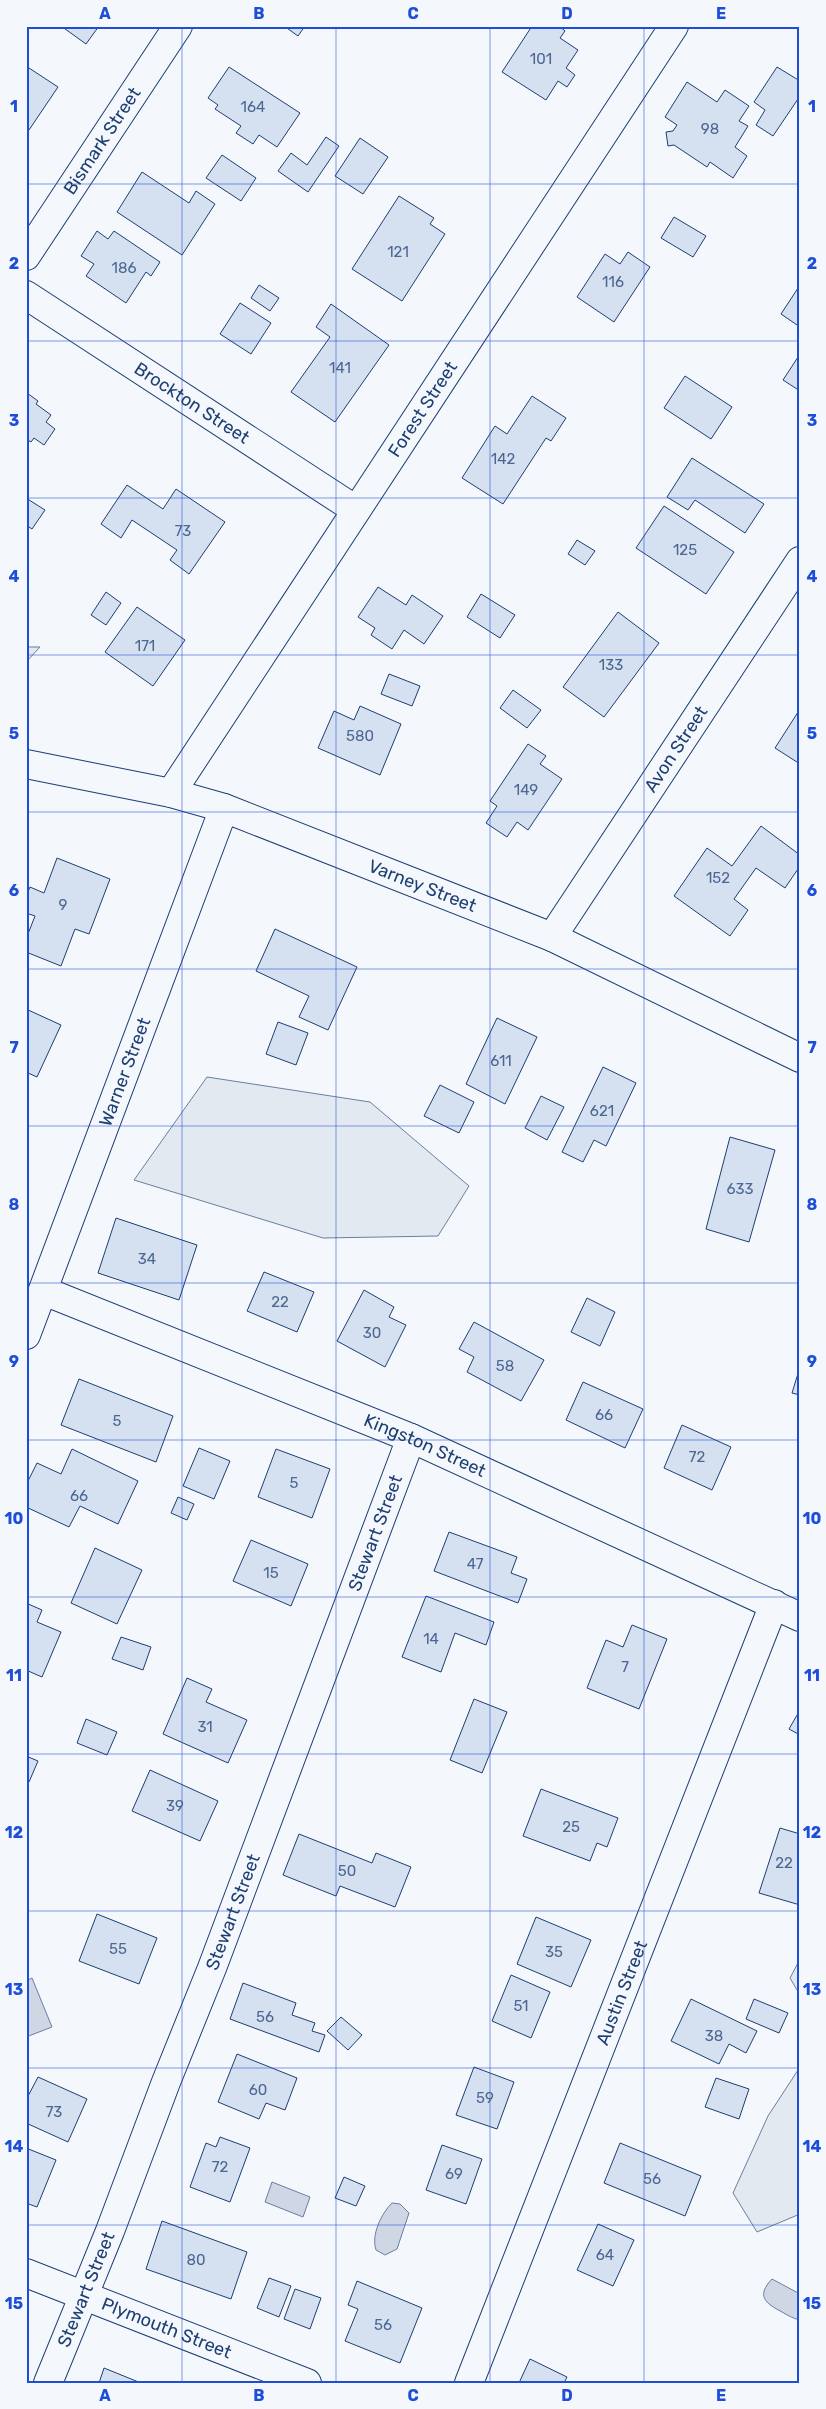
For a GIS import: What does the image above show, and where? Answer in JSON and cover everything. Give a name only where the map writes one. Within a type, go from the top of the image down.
[{"type":"street","name":"Bismark Street","points":[[26,256],[178,26]]},
{"type":"street","name":"Forest Street","points":[[171,793],[674,26]]},
{"type":"street","name":"Brockton Street","points":[[26,295],[356,510]]},
{"type":"street","name":"Avon Street","points":[[552,936],[800,561]]},
{"type":"street","name":"Varney Street","points":[[26,764],[171,793],[224,808],[552,936],[800,1058]]},
{"type":"street","name":"Warner Street","points":[[26,1335],[224,808]]},
{"type":"street","name":"Kingston Street","points":[[44,1290],[412,1438],[800,1617]]},
{"type":"street","name":"Stewart Street","points":[[48,2383],[212,1968],[412,1438]]},
{"type":"street","name":"Austin Street","points":[[469,2383],[774,1604]]},
{"type":"street","name":"Plymouth Street","points":[[26,2273],[307,2383]]},
{"type":"shaded area","points":[[26,647],[40,647],[26,662]]},
{"type":"shaded area","points":[[207,1077],[370,1102],[469,1186],[438,1236],[323,1238],[134,1180]]},
{"type":"shaded area","points":[[800,1959],[800,1995],[790,1978]]},
{"type":"shaded area","points":[[32,1978],[52,2027],[26,2037],[26,1981]]},
{"type":"shaded area","points":[[800,2067],[800,2214],[757,2232],[733,2193],[768,2116]]},
{"type":"shaded area","points":[[272,2182],[310,2197],[303,2217],[265,2202]]},
{"type":"shaded area","points":[[392,2203],[400,2204],[409,2213],[397,2249],[385,2255],[376,2250],[375,2238],[378,2225]]},
{"type":"shaded area","points":[[772,2279],[800,2294],[800,2320],[776,2309],[767,2302],[764,2290]]},
{"type":"building","points":[[61,26],[99,26],[86,44]]},
{"type":"building","points":[[284,26],[305,26],[298,36]]},
{"type":"building","points":[[532,26],[559,26],[565,31],[560,38],[578,50],[566,68],[575,75],[567,87],[558,81],[546,100],[502,72]]},
{"type":"building","points":[[26,66],[58,87],[29,130],[26,128]]},
{"type":"building","points":[[229,67],[300,113],[277,147],[259,135],[253,144],[236,133],[241,126],[215,109],[218,105],[208,98]]},
{"type":"building","points":[[777,67],[800,81],[800,96],[773,136],[756,125],[765,110],[754,102]]},
{"type":"building","points":[[687,82],[717,102],[725,90],[749,106],[739,121],[748,126],[735,147],[747,156],[733,178],[710,162],[707,167],[674,145],[668,146],[666,132],[673,131],[677,125],[665,117]]},
{"type":"building","points":[[326,137],[339,146],[308,192],[278,171],[291,153],[307,165]]},
{"type":"building","points":[[360,138],[388,157],[363,194],[335,176]]},
{"type":"building","points":[[222,155],[256,178],[241,201],[206,178]]},
{"type":"building","points":[[142,172],[189,203],[196,191],[215,204],[182,255],[117,212]]},
{"type":"building","points":[[399,196],[434,218],[430,224],[445,234],[402,301],[352,269]]},
{"type":"building","points":[[674,217],[706,236],[693,257],[661,238]]},
{"type":"building","points":[[97,231],[108,239],[114,231],[160,262],[151,276],[146,272],[126,303],[86,276],[94,264],[81,256]]},
{"type":"building","points":[[628,252],[650,267],[614,322],[577,297],[605,254],[620,264]]},
{"type":"building","points":[[259,285],[279,298],[270,311],[251,298]]},
{"type":"building","points":[[800,285],[800,327],[781,314]]},
{"type":"building","points":[[240,303],[271,323],[251,354],[220,334]]},
{"type":"building","points":[[331,304],[389,345],[335,422],[291,392],[330,337],[316,327]]},
{"type":"building","points":[[800,354],[800,391],[783,380]]},
{"type":"building","points":[[685,376],[732,407],[711,439],[664,408]]},
{"type":"building","points":[[27,393],[38,401],[36,404],[51,415],[46,422],[55,429],[44,445],[34,438],[31,442],[28,440],[26,442]]},
{"type":"building","points":[[532,396],[566,418],[551,441],[546,438],[503,504],[462,478],[495,426],[507,434]]},
{"type":"building","points":[[692,458],[764,504],[745,533],[695,500],[688,510],[667,497]]},
{"type":"building","points":[[127,485],[163,509],[176,489],[225,522],[189,574],[170,560],[177,550],[132,520],[121,538],[101,524]]},
{"type":"building","points":[[26,498],[45,510],[32,529],[26,525]]},
{"type":"building","points":[[664,506],[734,552],[706,594],[636,548]]},
{"type":"building","points":[[577,540],[595,551],[585,565],[568,554]]},
{"type":"building","points":[[378,587],[406,605],[412,595],[443,616],[424,644],[404,630],[392,649],[371,635],[375,628],[358,617]]},
{"type":"building","points":[[106,592],[121,603],[106,625],[91,615]]},
{"type":"building","points":[[481,594],[515,615],[500,638],[467,617]]},
{"type":"building","points":[[137,607],[185,640],[153,686],[105,652]]},
{"type":"building","points":[[618,612],[659,643],[604,717],[563,687]]},
{"type":"building","points":[[389,674],[420,686],[412,706],[381,694]]},
{"type":"building","points":[[513,690],[541,710],[527,728],[500,708]]},
{"type":"building","points":[[360,706],[401,724],[380,775],[318,748],[334,711],[354,720]]},
{"type":"building","points":[[800,709],[800,764],[775,748]]},
{"type":"building","points":[[528,744],[546,756],[540,764],[562,779],[528,830],[517,822],[507,837],[486,823],[497,806],[490,801]]},
{"type":"building","points":[[761,826],[800,855],[800,866],[785,888],[756,868],[734,899],[748,910],[730,936],[674,896],[707,848],[732,866]]},
{"type":"building","points":[[57,858],[110,879],[89,934],[75,929],[61,966],[26,952],[26,939],[35,916],[26,913],[26,896],[30,887],[44,893]]},
{"type":"building","points":[[275,929],[357,967],[328,1030],[299,1017],[309,996],[256,971]]},
{"type":"building","points":[[26,1009],[61,1025],[37,1077],[26,1072]]},
{"type":"building","points":[[497,1018],[537,1037],[505,1104],[466,1084]]},
{"type":"building","points":[[278,1022],[308,1033],[296,1065],[266,1054]]},
{"type":"building","points":[[603,1067],[636,1083],[606,1146],[594,1140],[583,1162],[562,1152]]},
{"type":"building","points":[[440,1085],[474,1102],[459,1133],[424,1116]]},
{"type":"building","points":[[541,1096],[564,1107],[547,1140],[525,1128]]},
{"type":"building","points":[[730,1137],[775,1150],[749,1242],[706,1229]]},
{"type":"building","points":[[116,1218],[197,1245],[179,1300],[98,1273]]},
{"type":"building","points":[[264,1272],[314,1292],[297,1332],[247,1311]]},
{"type":"building","points":[[364,1290],[394,1307],[389,1317],[406,1325],[385,1367],[337,1341]]},
{"type":"building","points":[[587,1298],[615,1312],[600,1346],[571,1332]]},
{"type":"building","points":[[474,1322],[544,1360],[521,1401],[467,1372],[474,1357],[459,1349]]},
{"type":"building","points":[[800,1367],[800,1395],[792,1393]]},
{"type":"building","points":[[79,1379],[173,1416],[156,1462],[61,1425]]},
{"type":"building","points":[[583,1382],[643,1409],[625,1448],[566,1420]]},
{"type":"building","points":[[682,1425],[731,1447],[712,1490],[664,1468]]},
{"type":"building","points":[[199,1448],[230,1461],[214,1499],[183,1486]]},
{"type":"building","points":[[72,1449],[138,1481],[118,1524],[80,1506],[69,1527],[26,1507],[26,1485],[37,1463],[61,1474]]},
{"type":"building","points":[[276,1449],[330,1469],[312,1518],[258,1497]]},
{"type":"building","points":[[178,1497],[194,1504],[187,1520],[171,1513]]},
{"type":"building","points":[[449,1532],[517,1557],[511,1573],[527,1579],[518,1603],[434,1571]]},
{"type":"building","points":[[251,1540],[308,1564],[291,1606],[233,1581]]},
{"type":"building","points":[[95,1548],[142,1570],[117,1624],[71,1603]]},
{"type":"building","points":[[426,1596],[494,1622],[486,1645],[455,1633],[441,1672],[402,1657]]},
{"type":"building","points":[[26,1603],[42,1610],[37,1622],[61,1632],[42,1677],[26,1670]]},
{"type":"building","points":[[632,1625],[667,1639],[639,1709],[587,1688],[606,1640],[623,1647]]},
{"type":"building","points":[[121,1637],[151,1647],[143,1670],[112,1659]]},
{"type":"building","points":[[187,1678],[212,1689],[206,1702],[247,1720],[228,1763],[163,1734]]},
{"type":"building","points":[[474,1699],[507,1712],[482,1773],[450,1760]]},
{"type":"building","points":[[800,1710],[800,1735],[789,1729]]},
{"type":"building","points":[[86,1719],[117,1732],[107,1755],[77,1743]]},
{"type":"building","points":[[26,1756],[38,1761],[29,1782],[26,1781]]},
{"type":"building","points":[[150,1770],[218,1801],[200,1841],[132,1811]]},
{"type":"building","points":[[541,1789],[618,1818],[607,1847],[597,1843],[590,1861],[523,1836]]},
{"type":"building","points":[[780,1828],[800,1834],[800,1905],[759,1893]]},
{"type":"building","points":[[299,1834],[372,1863],[376,1853],[411,1867],[395,1907],[340,1886],[336,1896],[283,1875]]},
{"type":"building","points":[[97,1914],[157,1938],[139,1984],[79,1961]]},
{"type":"building","points":[[536,1917],[591,1940],[571,1987],[517,1964]]},
{"type":"building","points":[[511,1975],[550,1992],[531,2038],[492,2021]]},
{"type":"building","points":[[243,1983],[296,2003],[292,2015],[315,2023],[312,2031],[325,2035],[319,2052],[230,2019]]},
{"type":"building","points":[[691,1999],[757,2031],[746,2053],[729,2044],[719,2064],[671,2041]]},
{"type":"building","points":[[754,1999],[788,2013],[779,2033],[746,2019]]},
{"type":"building","points":[[341,2017],[362,2035],[348,2050],[327,2031]]},
{"type":"building","points":[[237,2054],[297,2078],[285,2110],[266,2103],[259,2119],[218,2102]]},
{"type":"building","points":[[474,2067],[514,2082],[497,2129],[456,2115]]},
{"type":"building","points":[[38,2077],[87,2099],[68,2142],[26,2123],[26,2100]]},
{"type":"building","points":[[716,2078],[749,2089],[739,2119],[705,2107]]},
{"type":"building","points":[[220,2137],[250,2148],[230,2202],[190,2187],[206,2143],[216,2147]]},
{"type":"building","points":[[620,2143],[701,2176],[685,2216],[604,2183]]},
{"type":"building","points":[[442,2145],[482,2159],[466,2204],[426,2190]]},
{"type":"building","points":[[26,2148],[56,2160],[37,2207],[26,2203]]},
{"type":"building","points":[[344,2177],[365,2186],[356,2206],[335,2198]]},
{"type":"building","points":[[162,2221],[247,2252],[231,2299],[146,2269]]},
{"type":"building","points":[[598,2224],[634,2240],[613,2286],[577,2270]]},
{"type":"building","points":[[269,2278],[291,2286],[279,2317],[257,2308]]},
{"type":"building","points":[[357,2281],[422,2308],[400,2363],[345,2341],[358,2309],[348,2305]]},
{"type":"building","points":[[295,2289],[321,2298],[310,2329],[284,2319]]},
{"type":"building","points":[[530,2359],[567,2377],[564,2383],[519,2383]]},
{"type":"building","points":[[104,2368],[141,2383],[99,2383]]}]
